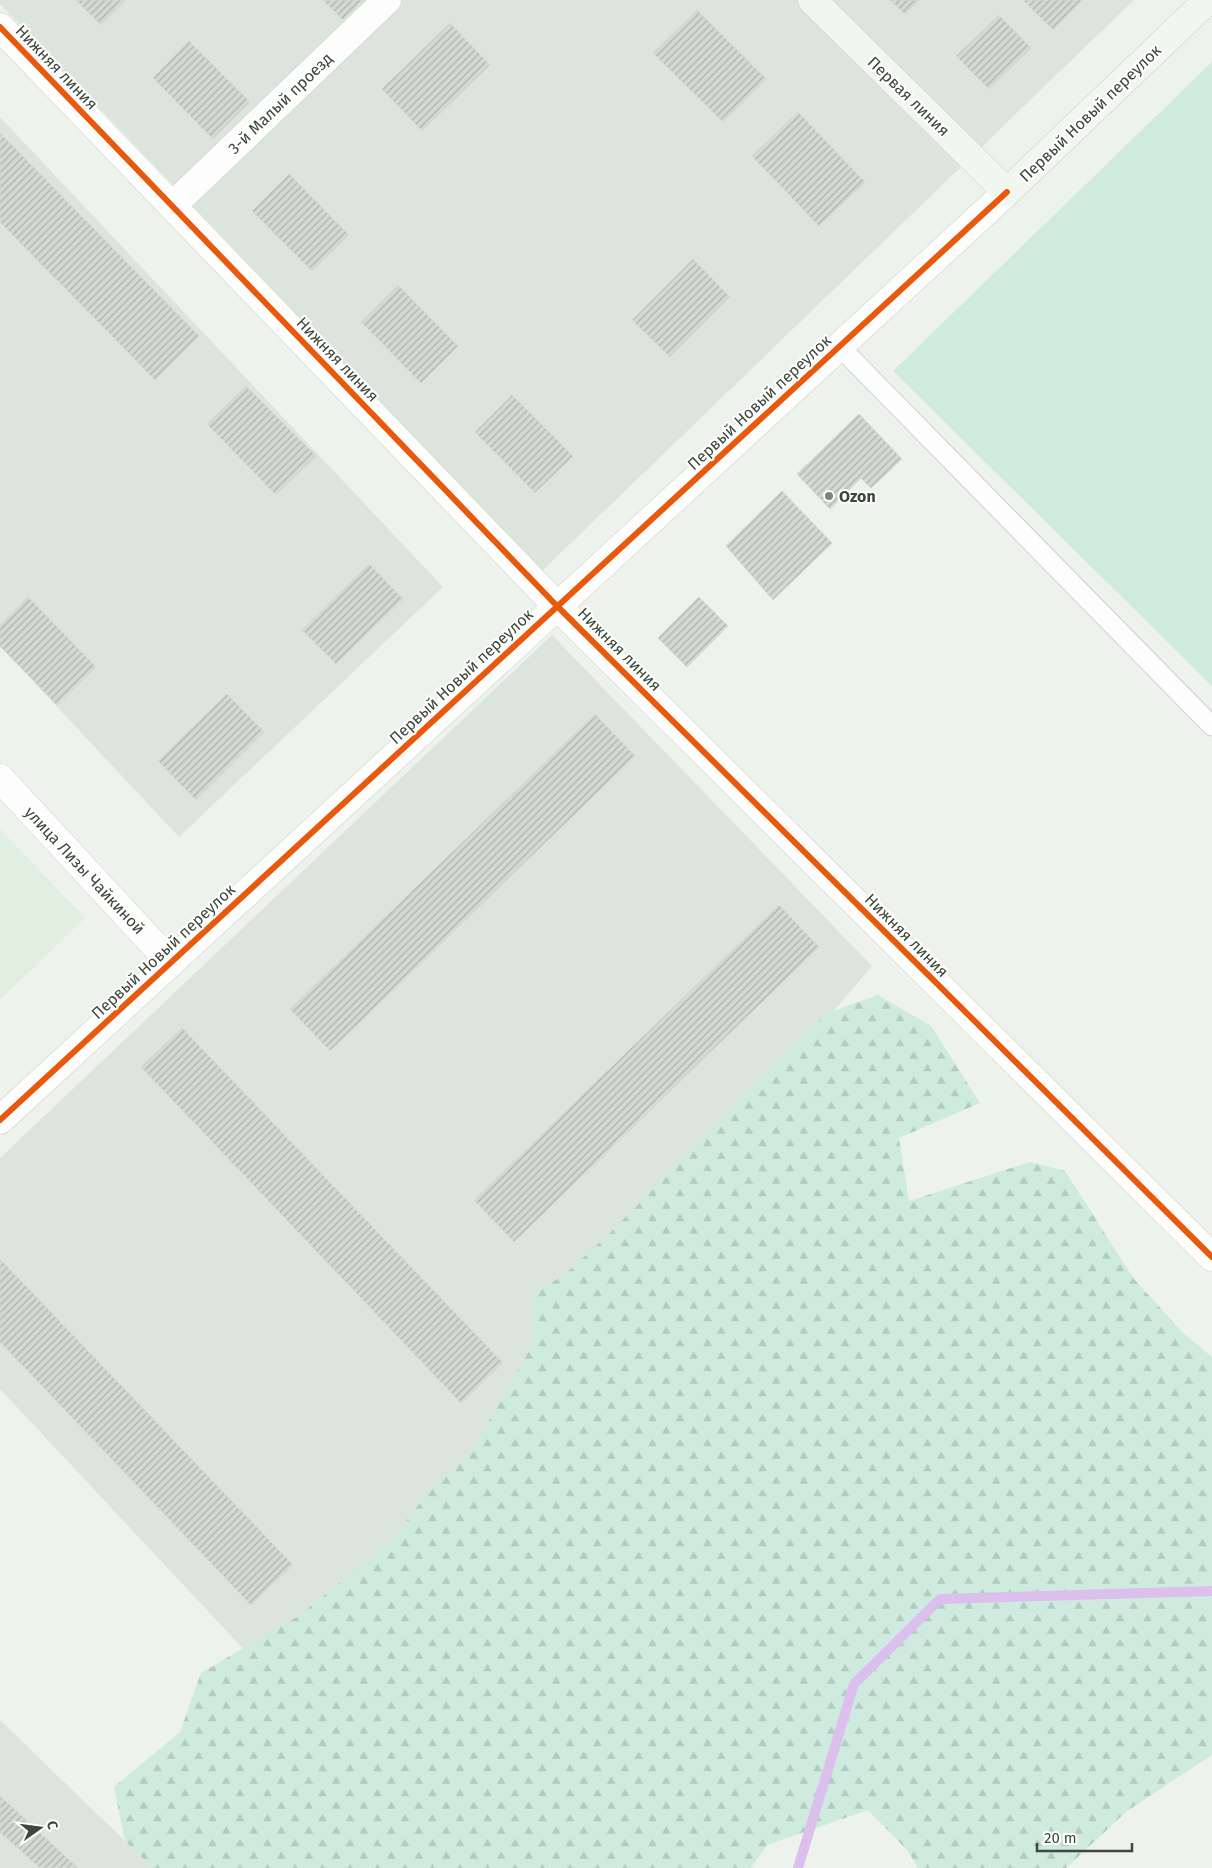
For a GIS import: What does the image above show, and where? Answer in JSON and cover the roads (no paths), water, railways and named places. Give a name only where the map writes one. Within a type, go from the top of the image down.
[{"type":"main road","name":"Первая линия","points":[[812,0],[1007,192]]},
{"type":"main road","name":"Первый Новый переулок","points":[[1007,192],[1208,0]]},
{"type":"street","name":"3-й Малый проезд","points":[[172,206],[387,0]]},
{"type":"street","name":"Нижняя линия","points":[[0,27],[557,606],[1212,1257]]},
{"type":"street","name":"Первый Новый переулок","points":[[0,1120],[1007,192]]},
{"type":"street","name":"улица Лизы Чайкиной","points":[[0,778],[171,963]]},
{"type":"lane","points":[[839,346],[1212,726]]},
{"type":"waterway","points":[[798,1868],[854,1684],[940,1599],[1212,1591]]},
{"type":"place","name":"Ozon","points":[[829,496]]}]
